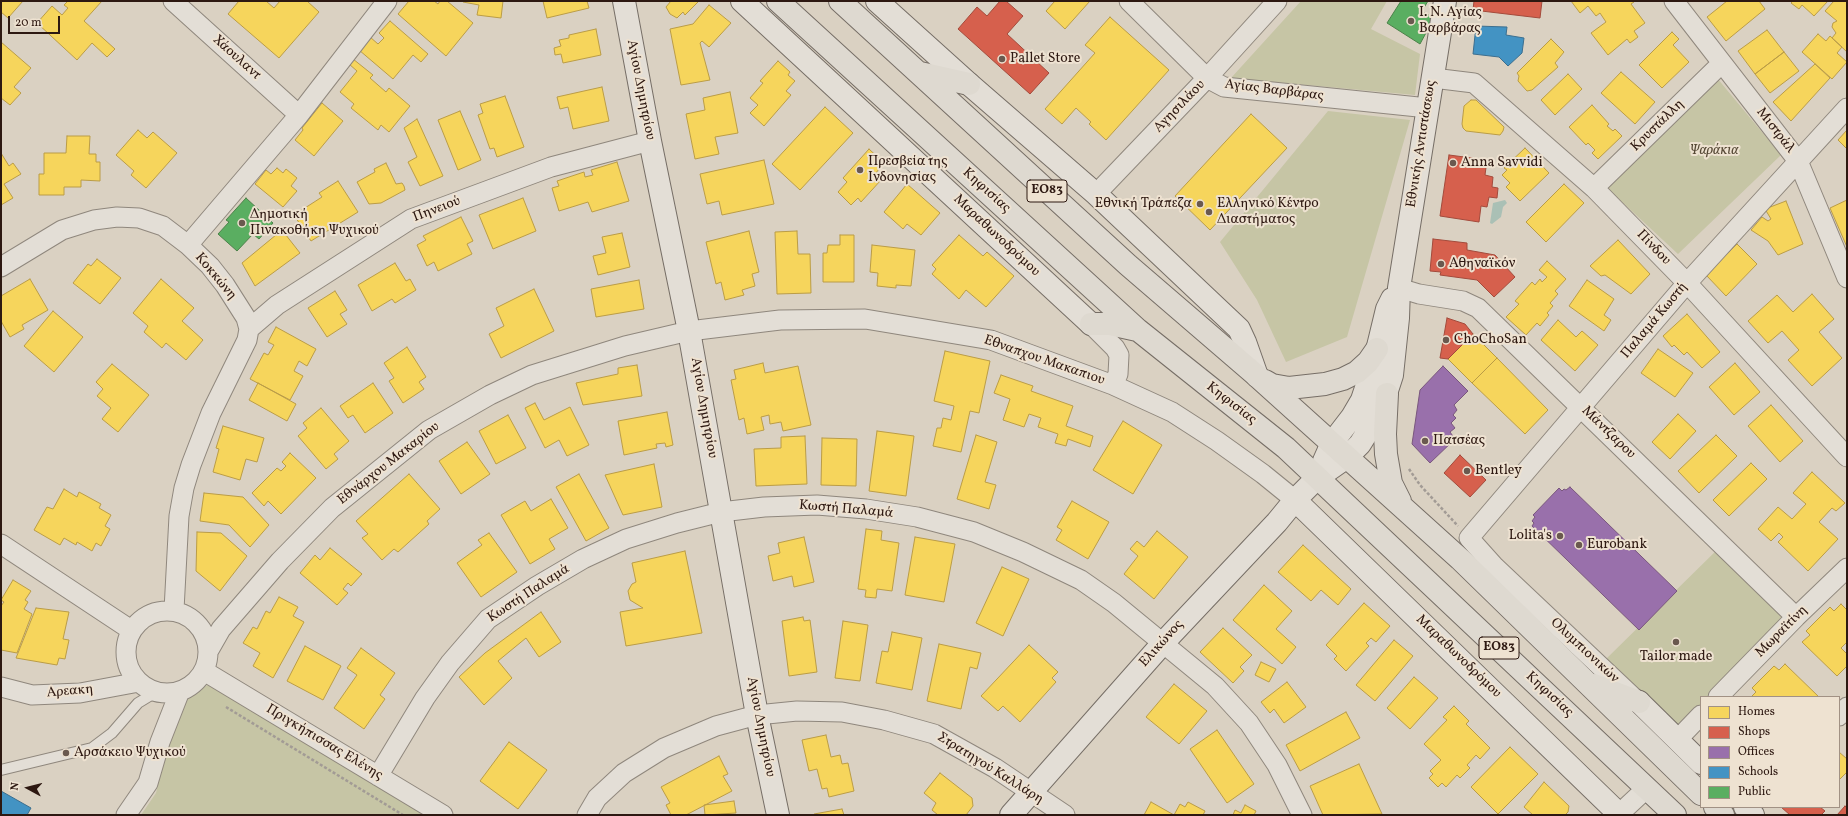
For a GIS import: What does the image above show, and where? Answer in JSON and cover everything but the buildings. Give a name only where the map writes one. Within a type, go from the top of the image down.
[{"type":"main road","name":"Κηφισίας","points":[[778,1],[1138,330],[1286,448],[1675,815]]},
{"type":"main road","name":"ΕΟ83","points":[[840,1],[1128,265],[1257,376],[1465,564],[1700,793]]},
{"type":"main road","points":[[919,73],[970,84]]},
{"type":"main road","points":[[1092,324],[1110,324],[1138,330]]},
{"type":"main road","points":[[1257,376],[1272,385],[1289,388],[1325,384],[1343,379],[1356,372],[1368,362],[1378,349]]},
{"type":"main road","points":[[1387,394],[1385,434],[1388,468],[1391,483],[1406,510]]},
{"type":"main road","points":[[1586,682],[1639,702]]},
{"type":"street","name":"Χάουλαντ","points":[[173,1],[299,115]]},
{"type":"street","name":"Κοκκώνη","points":[[249,329],[246,318],[225,285],[210,266],[188,246],[299,115],[387,1]]},
{"type":"street","name":"Αγίου Δημητρίου","points":[[624,1],[650,141],[689,331],[757,715],[778,815]]},
{"type":"street","name":"Μαραθωνοδρόμου","points":[[742,1],[1092,324],[1115,348],[1119,355],[1118,374],[1113,385]]},
{"type":"street","points":[[877,1],[1096,194],[1239,330],[1257,376]]},
{"type":"street","name":"Αγίας Βαρβάρας","points":[[1129,1],[1207,78],[1224,87],[1428,108]]},
{"type":"street","name":"Αγησιλάου","points":[[1096,194],[1278,1]]},
{"type":"street","name":"Εθνικής Αντιστάσεως","points":[[1339,450],[1360,444],[1371,428],[1387,394],[1395,355],[1399,288],[1445,1]]},
{"type":"street","name":"Μιστράλ","points":[[1674,1],[1798,161],[1847,278]]},
{"type":"street","name":"Κρυστάλλη","points":[[1594,188],[1722,63]]},
{"type":"street","name":"Πίνδου","points":[[1433,78],[1474,83],[1594,188],[1687,283],[1847,457]]},
{"type":"street","name":"Παλαμά Κωστή","points":[[1469,538],[1582,408],[1687,283],[1847,108]]},
{"type":"street","name":"Πηνειού","points":[[249,329],[277,305],[411,219],[552,167],[650,141]]},
{"type":"street","points":[[1,267],[62,230],[94,220],[117,217],[139,218],[163,226],[188,246]]},
{"type":"street","name":"Εθνικής Αντιστάσεως","points":[[1317,478],[1339,450],[1352,417],[1362,400],[1378,349],[1386,309],[1399,288]]},
{"type":"street","name":"Μάντζαρου","points":[[1399,288],[1419,294],[1463,301],[1478,308],[1796,617]]},
{"type":"street","name":"Εθναπχου Μακαπιου","points":[[689,331],[780,320],[865,319],[991,340],[1113,385],[1172,412],[1217,441],[1295,500]]},
{"type":"street","points":[[174,610],[179,516],[184,488],[191,465],[211,413],[242,353],[249,329]]},
{"type":"street","name":"Εθνάρχου Μακαρίου","points":[[209,650],[221,629],[280,561],[332,508],[429,430],[490,395],[532,375],[624,346],[689,331]]},
{"type":"street","name":"Ελικώνος","points":[[1012,815],[1163,643],[1317,478]]},
{"type":"street","name":"Μαραθωνοδρόμου","points":[[1295,500],[1619,814]]},
{"type":"street","name":"Κωστή Παλαμά","points":[[378,776],[425,698],[450,663],[488,619],[537,586],[583,559],[626,539],[677,522],[721,512],[764,507],[831,506],[866,509],[917,517],[974,532],[1023,552],[1081,580],[1114,603],[1215,686],[1250,723],[1277,765],[1302,815]]},
{"type":"street","name":"Ολυμπιονικών","points":[[1469,538],[1495,568],[1639,702],[1700,762]]},
{"type":"street","points":[[1,544],[131,630]]},
{"type":"street","name":"Μωραϊτίνη","points":[[1719,696],[1796,617],[1847,568]]},
{"type":"street","points":[[174,610],[187,615],[198,624],[206,636],[209,650],[208,661],[204,671],[194,683],[180,691],[168,693],[156,692],[139,682],[130,671],[126,658],[126,644],[131,630],[142,618],[157,611],[174,610]]},
{"type":"street","name":"Πριγκήπισσας Ελένης","points":[[204,671],[443,815]]},
{"type":"street","name":"Αρεακη","points":[[1,687],[32,695],[80,693],[139,682]]},
{"type":"street","points":[[126,815],[148,782],[160,742],[180,691]]},
{"type":"street","points":[[1840,715],[1847,707]]},
{"type":"street","name":"Στρατηγού Καλλάρη","points":[[587,815],[596,798],[624,773],[664,748],[716,726],[757,715],[797,711],[842,712],[884,720],[934,734],[995,768],[1030,793],[1065,815]]},
{"type":"street","points":[[1677,740],[1700,716]]},
{"type":"street","points":[[1619,814],[1647,788]]},
{"type":"street","points":[[1030,793],[1043,815]]},
{"type":"lane","points":[[1,770],[92,748],[112,733],[138,703],[156,692]]},
{"type":"path","points":[[1407,463],[1409,469],[1420,485],[1469,538]]},
{"type":"green space","points":[[1301,1],[1387,1],[1371,29],[1420,54],[1415,95],[1231,78]]},
{"type":"green space","name":"Ψαράκια","points":[[1717,78],[1781,155],[1678,254],[1607,188]]},
{"type":"green space","points":[[1328,111],[1410,120],[1347,337],[1286,362],[1257,300],[1220,242]]},
{"type":"green space","points":[[1723,544],[1796,617],[1719,696],[1700,696],[1700,716],[1677,740],[1606,659]]},
{"type":"green space","points":[[211,683],[433,815],[141,815],[156,793],[175,711],[194,693]]},
{"type":"shaded area","points":[[1505,200],[1507,203],[1503,207],[1501,217],[1492,224],[1490,223],[1493,203]]},
{"type":"place","name":"Ι. Ν. Αγίας Βαρβάρας","points":[[1411,21]]},
{"type":"place","name":"Pallet Store","points":[[1002,59]]},
{"type":"place","name":"Anna Savvidi","points":[[1453,163]]},
{"type":"place","name":"Πρεσβεία της Ινδονησίας","points":[[860,170]]},
{"type":"place","name":"Εθνική Τράπεζα","points":[[1200,204]]},
{"type":"place","name":"Ελληνικό Κέντρο Διαστήματος","points":[[1209,212]]},
{"type":"place","name":"Δημοτική Πινακοθήκη Ψυχικού","points":[[242,223]]},
{"type":"place","name":"Αθηναϊκόν","points":[[1441,264]]},
{"type":"place","name":"ChoChoSan","points":[[1446,340]]},
{"type":"place","name":"Πατσέας","points":[[1425,441]]},
{"type":"place","name":"Bentley","points":[[1467,471]]},
{"type":"place","name":"Lolita's","points":[[1560,536]]},
{"type":"place","name":"Eurobank","points":[[1579,545]]},
{"type":"place","name":"Tailor made","points":[[1676,642]]},
{"type":"place","name":"Αρσάκειο Ψυχικού","points":[[66,753]]}]
